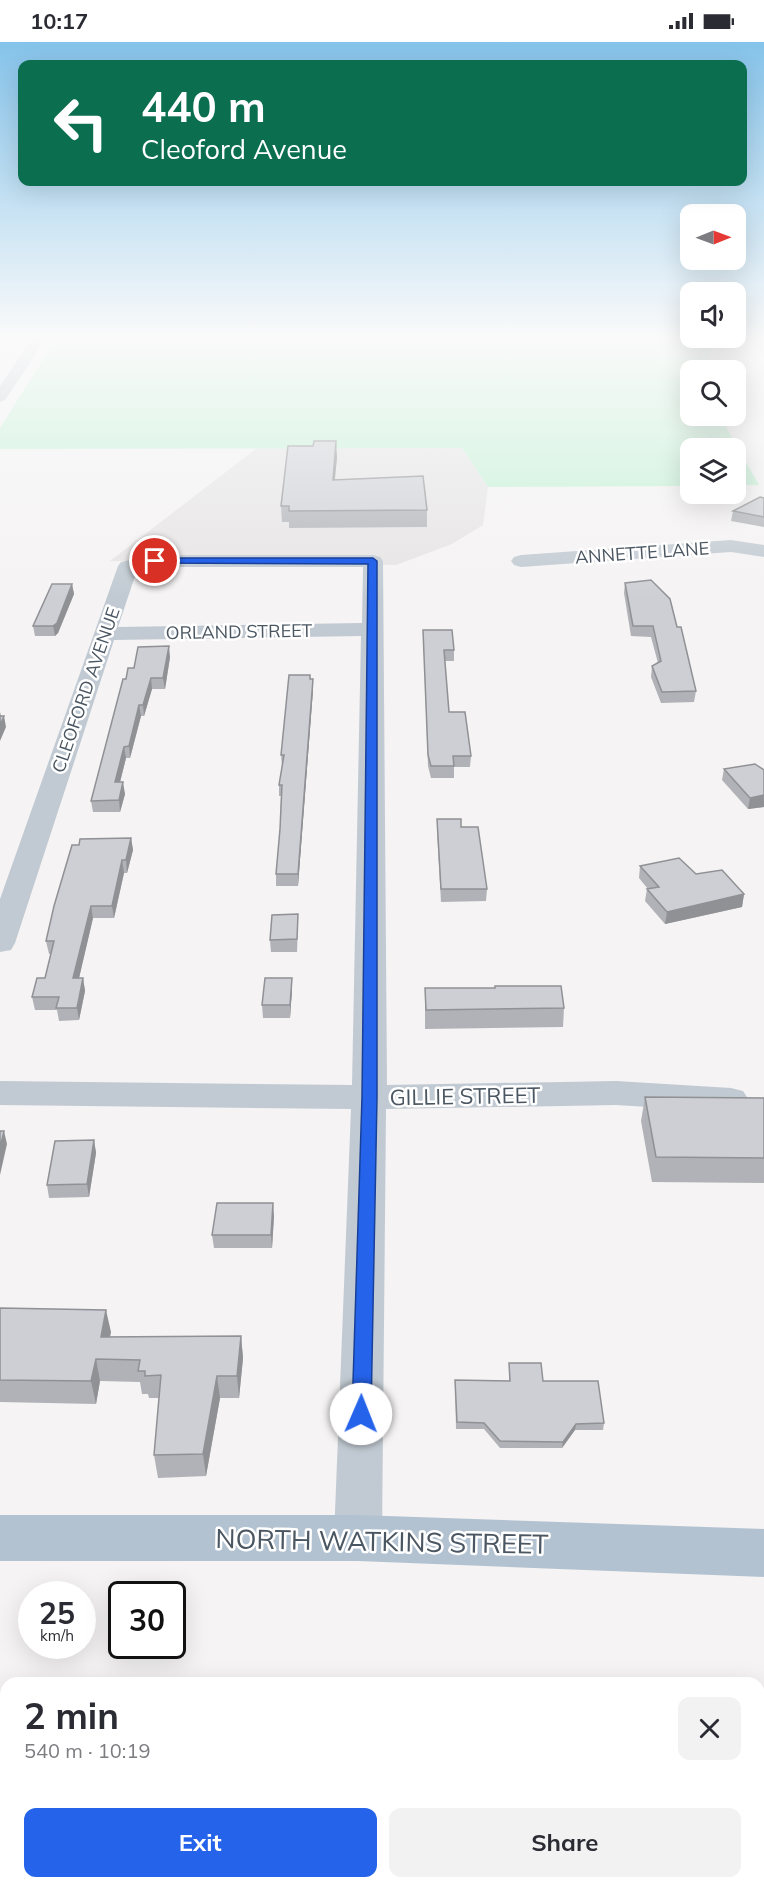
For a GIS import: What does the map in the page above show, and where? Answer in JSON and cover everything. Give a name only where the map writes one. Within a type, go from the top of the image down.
[{"type":"main road","name":"NORTH WATKINS STREET","points":[[0,1538],[358,1538],[764,1553]]},
{"type":"street","name":"ANNETTE LANE","points":[[520,561],[731,546],[764,551]]},
{"type":"street","name":"CLEOFORD AVENUE","points":[[0,943],[128,566],[155,561],[373,561],[373,629]]},
{"type":"street","name":"ORLAND STREET","points":[[105,634],[373,629]]},
{"type":"street","points":[[358,1538],[369,1097],[373,629]]},
{"type":"street","name":"GILLIE STREET","points":[[0,1094],[369,1097],[616,1093],[749,1101]]},
{"type":"shaded area","points":[[257,448],[462,448],[488,487],[483,525],[452,544],[396,565],[110,561]]},
{"type":"green space","points":[[2,425],[680,425],[726,426],[732,438],[680,438],[680,486],[488,487],[462,448],[0,449]]},
{"type":"green space","points":[[746,462],[759,485],[746,485]]},
{"type":"building","points":[[314,441],[336,441],[333,480],[423,476],[427,510],[289,511],[289,506],[281,506],[288,446],[313,446]]},
{"type":"building","points":[[760,497],[764,498],[764,517],[733,511]]},
{"type":"building","points":[[651,580],[670,599],[677,627],[681,627],[696,691],[662,692],[652,666],[661,661],[653,626],[633,626],[625,583]]},
{"type":"building","points":[[52,584],[72,584],[57,623],[53,626],[33,626]]},
{"type":"building","points":[[423,630],[452,630],[454,650],[444,650],[449,712],[465,712],[471,756],[453,756],[454,766],[431,766],[428,755]]},
{"type":"building","points":[[169,646],[163,678],[151,678],[143,705],[139,705],[129,746],[124,747],[115,782],[123,782],[119,800],[91,801],[123,679],[126,679],[128,668],[134,668],[138,647]]},
{"type":"building","points":[[289,675],[310,675],[310,679],[313,679],[298,874],[276,874],[282,785],[279,785],[284,755],[281,755]]},
{"type":"building","points":[[755,764],[764,770],[764,795],[750,798],[724,769]]},
{"type":"building","points":[[437,819],[461,819],[461,827],[478,827],[487,889],[441,889]]},
{"type":"building","points":[[131,838],[126,860],[122,860],[112,906],[91,906],[73,978],[83,978],[77,1008],[56,1008],[59,997],[32,997],[37,978],[45,978],[54,941],[46,941],[72,845],[79,845],[80,839]]},
{"type":"building","points":[[679,858],[696,874],[722,870],[744,894],[667,912],[647,889],[659,887],[640,866]]},
{"type":"building","points":[[298,914],[297,939],[270,940],[272,915]]},
{"type":"building","points":[[265,978],[292,978],[290,1005],[262,1005]]},
{"type":"building","points":[[495,986],[561,986],[564,1008],[426,1010],[425,988],[495,988]]},
{"type":"building","points":[[645,1097],[764,1098],[764,1158],[656,1157]]},
{"type":"building","points":[[0,1131],[4,1131],[0,1148]]},
{"type":"building","points":[[94,1140],[87,1184],[47,1185],[55,1141]]},
{"type":"building","points":[[217,1203],[273,1203],[271,1235],[212,1235]]},
{"type":"building","points":[[0,1308],[106,1310],[101,1337],[241,1336],[237,1376],[217,1376],[203,1454],[154,1455],[161,1375],[145,1376],[145,1371],[138,1371],[140,1360],[96,1359],[91,1381],[0,1380]]},
{"type":"building","points":[[509,1363],[541,1363],[543,1381],[598,1381],[604,1423],[576,1424],[563,1442],[500,1441],[484,1423],[457,1422],[455,1380],[510,1381]]},
{"type":"route","points":[[155,561],[373,561],[369,1097],[361,1414]]}]
